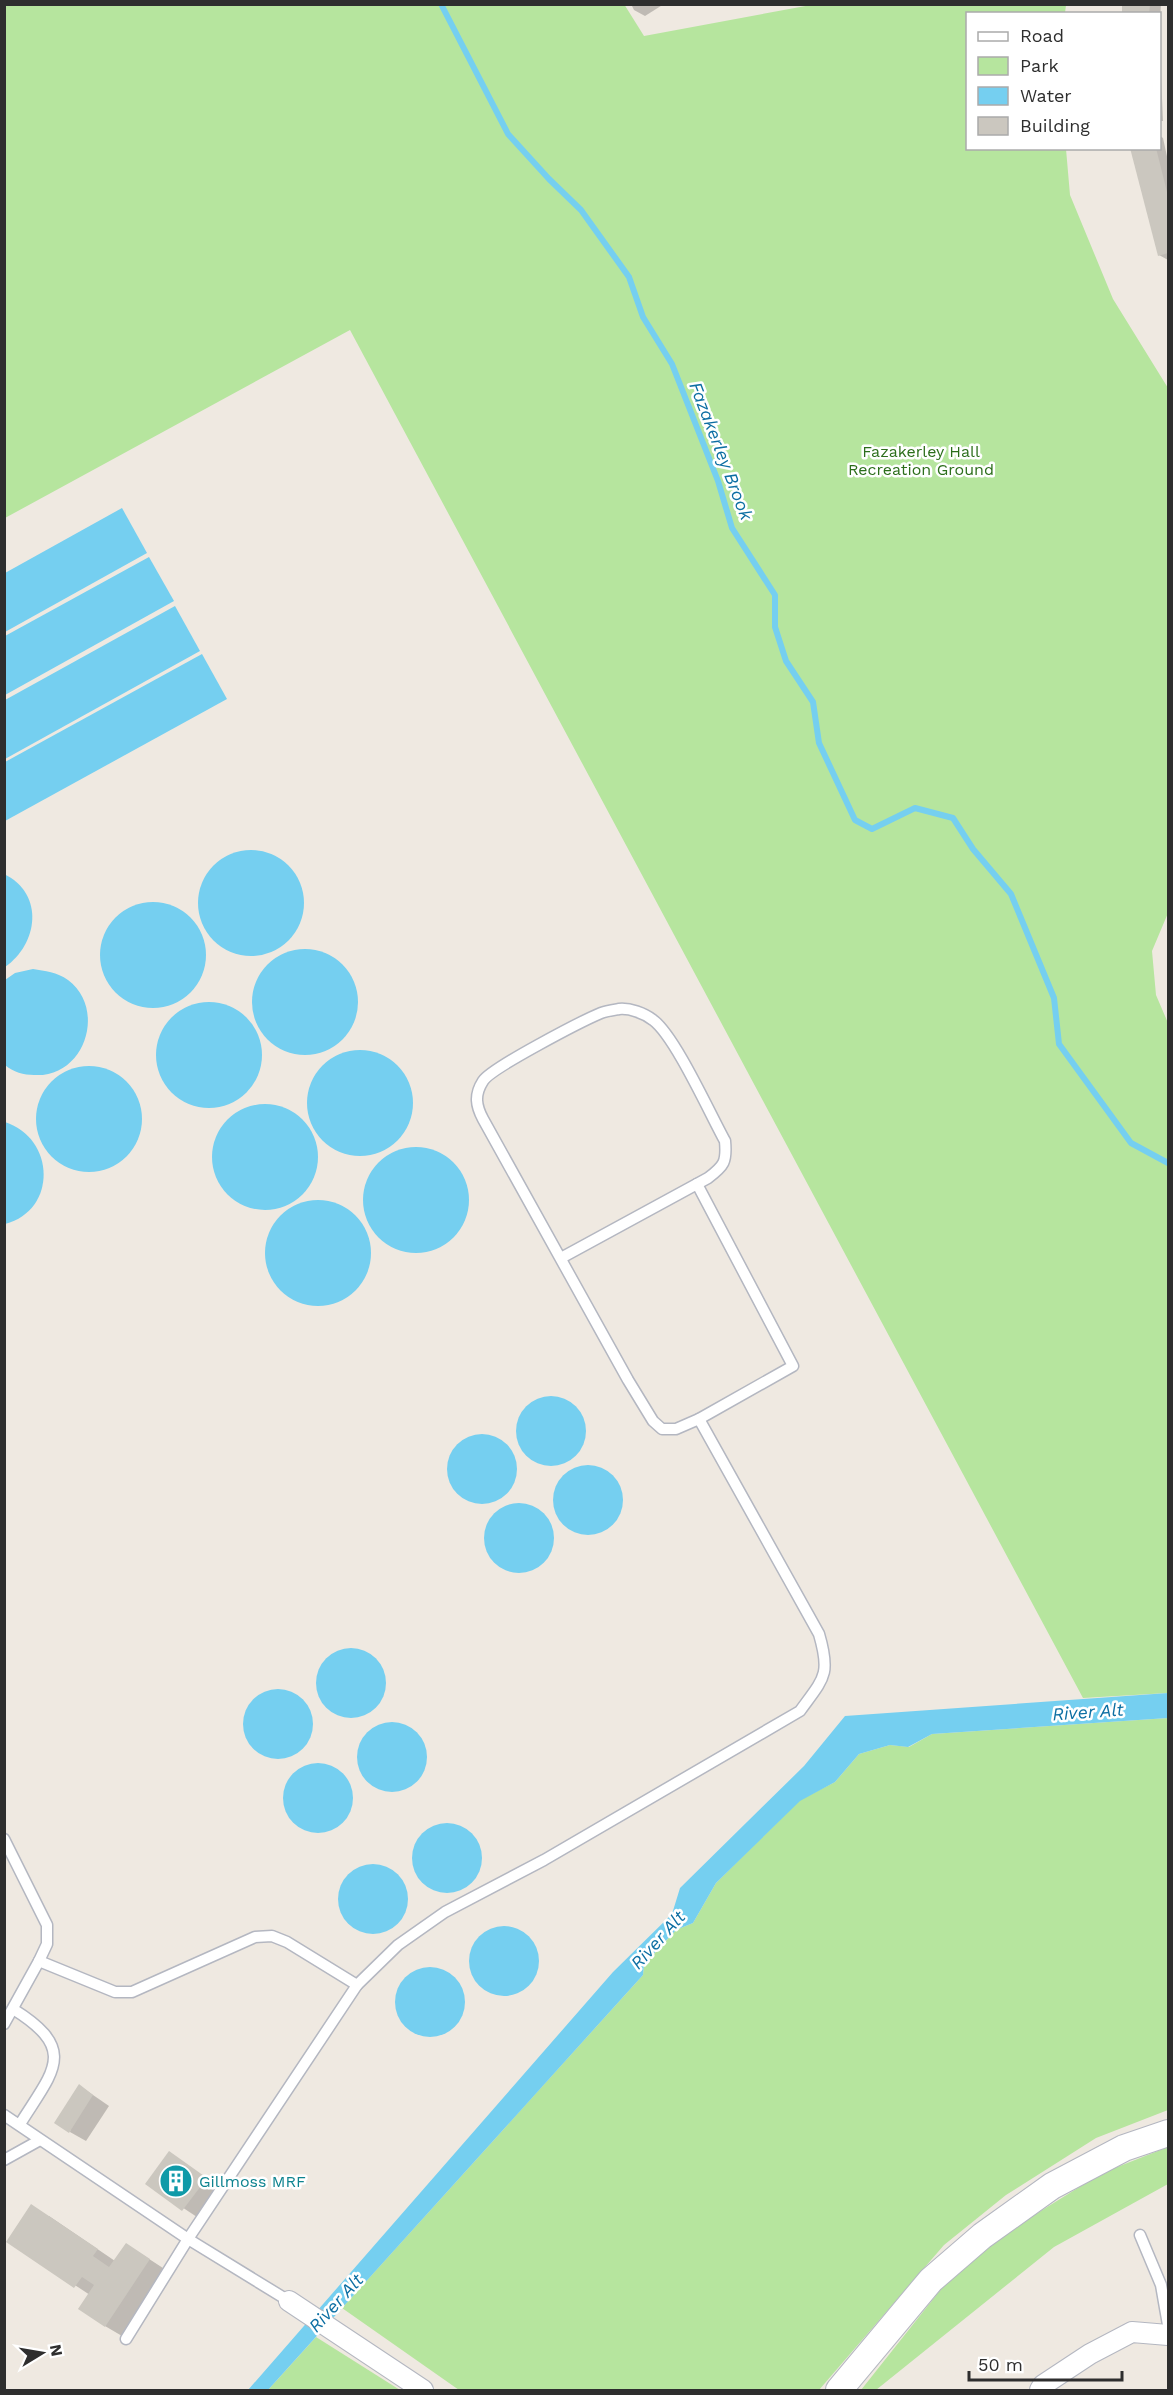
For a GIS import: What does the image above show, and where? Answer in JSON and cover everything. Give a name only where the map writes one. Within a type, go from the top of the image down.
[{"type":"street","points":[[839,2391],[931,2280],[982,2236],[1052,2186],[1124,2148],[1168,2133]]},
{"type":"street","points":[[289,2301],[423,2391]]},
{"type":"street","points":[[1040,2391],[1042,2385],[1090,2354],[1132,2332],[1168,2335]]},
{"type":"lane","points":[[561,1258],[697,1184],[723,1167],[726,1154],[725,1141],[669,1037],[654,1020],[638,1012],[621,1009],[602,1012],[505,1063],[484,1079],[477,1095],[476,1106],[561,1258],[653,1421],[662,1429],[676,1429],[699,1419],[793,1366],[697,1184]]},
{"type":"lane","points":[[126,2339],[188,2239],[357,1985],[399,1945],[445,1912],[544,1860],[800,1711],[824,1678],[826,1659],[819,1634],[699,1419]]},
{"type":"lane","points":[[4,1839],[47,1925],[47,1944],[4,2024]]},
{"type":"lane","points":[[39,1961],[115,1992],[132,1992],[255,1937],[272,1936],[357,1985]]},
{"type":"lane","points":[[13,2009],[35,2023],[50,2040],[55,2055],[53,2072],[20,2124]]},
{"type":"lane","points":[[4,2115],[188,2239],[289,2301]]},
{"type":"lane","points":[[4,2160],[40,2140]]},
{"type":"lane","points":[[1140,2235],[1161,2285],[1168,2325]]},
{"type":"green space","name":"Fazakerley Hall Recreation Ground","points":[[624,4],[644,36],[811,5],[1066,5],[1065,12],[966,12],[966,150],[1066,150],[1070,195],[1113,299],[1168,388],[1168,913],[1152,951],[1156,995],[1168,1023],[1168,1693],[1083,1698],[350,330],[5,518],[4,5]]},
{"type":"green space","points":[[1168,1718],[1168,2110],[1096,2138],[1006,2195],[944,2245],[819,2390],[459,2390],[342,2308],[643,1975],[644,1965],[676,1930],[693,1923],[716,1883],[800,1800],[835,1782],[859,1754],[890,1745],[909,1747],[932,1734]]},
{"type":"green space","points":[[1168,2147],[1168,2184],[1054,2247],[876,2390],[861,2390],[957,2269],[1023,2222],[1102,2173]]},
{"type":"green space","points":[[316,2337],[400,2390],[268,2390]]},
{"type":"water","points":[[122,508],[147,553],[5,632],[5,573]]},
{"type":"water","points":[[149,557],[174,601],[5,695],[5,636]]},
{"type":"water","points":[[175,606],[200,651],[5,759],[5,700]]},
{"type":"water","points":[[202,654],[227,699],[5,821],[5,762]]},
{"type":"water","points":[[251,850],[271,854],[288,866],[300,883],[304,903],[300,923],[288,940],[271,952],[251,956],[231,952],[214,940],[202,923],[198,903],[202,883],[214,866],[231,854]]},
{"type":"water","points":[[4,874],[17,883],[26,894],[31,906],[32,919],[25,946],[5,967]]},
{"type":"water","points":[[153,902],[173,906],[190,918],[202,935],[206,955],[202,975],[190,992],[173,1004],[153,1008],[133,1004],[116,992],[104,975],[100,955],[104,935],[116,918],[133,906]]},
{"type":"water","points":[[305,949],[325,953],[342,965],[354,982],[358,1002],[354,1022],[342,1039],[325,1051],[305,1055],[285,1051],[268,1039],[256,1022],[252,1002],[256,982],[268,965],[285,953]]},
{"type":"water","points":[[33,969],[46,971],[68,980],[80,993],[86,1008],[88,1024],[85,1040],[77,1054],[66,1066],[52,1073],[34,1075],[19,1073],[5,1065],[5,980],[15,973]]},
{"type":"water","points":[[209,1002],[229,1006],[246,1018],[258,1035],[262,1055],[258,1075],[246,1092],[229,1104],[209,1108],[189,1104],[172,1092],[160,1075],[156,1055],[160,1035],[172,1018],[189,1006]]},
{"type":"water","points":[[360,1050],[380,1054],[397,1066],[409,1083],[413,1103],[409,1123],[397,1140],[380,1152],[360,1156],[340,1152],[323,1140],[311,1123],[307,1103],[311,1083],[323,1066],[340,1054]]},
{"type":"water","points":[[89,1066],[109,1070],[126,1082],[138,1099],[142,1119],[138,1139],[126,1156],[109,1168],[89,1172],[69,1168],[52,1156],[40,1139],[36,1119],[40,1099],[52,1082],[69,1070]]},
{"type":"water","points":[[265,1104],[285,1108],[302,1120],[314,1137],[318,1157],[314,1177],[302,1194],[285,1206],[265,1210],[245,1206],[228,1194],[216,1177],[212,1157],[216,1137],[228,1120],[245,1108]]},
{"type":"water","points":[[5,1122],[22,1130],[34,1143],[41,1158],[44,1174],[41,1190],[34,1204],[22,1216],[5,1224]]},
{"type":"water","points":[[416,1147],[436,1151],[453,1163],[465,1180],[469,1200],[465,1220],[453,1237],[436,1249],[416,1253],[396,1249],[379,1237],[367,1220],[363,1200],[367,1180],[379,1163],[396,1151]]},
{"type":"water","points":[[318,1200],[338,1204],[355,1216],[367,1233],[371,1253],[367,1273],[355,1290],[338,1302],[318,1306],[298,1302],[281,1290],[269,1273],[265,1253],[269,1233],[281,1216],[298,1204]]},
{"type":"water","points":[[558,1396],[571,1402],[580,1411],[584,1417],[586,1431],[584,1445],[576,1456],[565,1464],[544,1466],[526,1456],[518,1445],[516,1424],[526,1406],[537,1398]]},
{"type":"water","points":[[489,1434],[502,1440],[511,1449],[515,1455],[517,1469],[515,1483],[507,1494],[496,1502],[475,1504],[457,1494],[449,1483],[447,1462],[457,1444],[468,1436]]},
{"type":"water","points":[[595,1465],[608,1471],[617,1480],[621,1486],[623,1500],[621,1514],[613,1525],[602,1533],[581,1535],[563,1525],[555,1514],[553,1493],[563,1475],[574,1467]]},
{"type":"water","points":[[526,1503],[539,1509],[548,1518],[552,1524],[554,1538],[552,1552],[544,1563],[533,1571],[512,1573],[494,1563],[486,1552],[484,1531],[494,1513],[505,1505]]},
{"type":"water","points":[[358,1648],[371,1654],[380,1663],[384,1669],[386,1683],[384,1697],[376,1708],[365,1716],[344,1718],[326,1708],[318,1697],[316,1676],[326,1658],[337,1650]]},
{"type":"water","points":[[285,1689],[298,1695],[307,1704],[311,1710],[313,1724],[311,1738],[303,1749],[292,1757],[271,1759],[253,1749],[245,1738],[243,1717],[253,1699],[264,1691]]},
{"type":"water","name":"River Alt","points":[[1168,1693],[1168,1718],[932,1734],[908,1747],[890,1745],[859,1754],[835,1782],[800,1801],[716,1883],[693,1923],[676,1930],[644,1964],[643,1975],[268,2390],[248,2390],[613,1972],[672,1914],[680,1888],[804,1766],[845,1716]]},
{"type":"water","points":[[399,1722],[412,1728],[421,1737],[425,1743],[427,1757],[425,1771],[417,1782],[406,1790],[385,1792],[367,1782],[359,1771],[357,1750],[367,1732],[378,1724]]},
{"type":"water","points":[[325,1763],[338,1769],[347,1778],[351,1784],[353,1798],[351,1812],[343,1823],[332,1831],[311,1833],[293,1823],[285,1812],[283,1791],[293,1773],[304,1765]]},
{"type":"water","points":[[454,1823],[467,1829],[476,1838],[480,1844],[482,1858],[480,1872],[472,1883],[461,1891],[440,1893],[422,1883],[414,1872],[412,1851],[422,1833],[433,1825]]},
{"type":"water","points":[[380,1864],[393,1870],[402,1879],[406,1885],[408,1899],[406,1913],[398,1924],[387,1932],[366,1934],[348,1924],[340,1913],[338,1892],[348,1874],[359,1866]]},
{"type":"water","points":[[511,1926],[524,1932],[533,1941],[537,1947],[539,1961],[537,1975],[529,1986],[518,1994],[497,1996],[479,1986],[471,1975],[469,1954],[479,1936],[490,1928]]},
{"type":"water","points":[[437,1967],[450,1973],[459,1982],[463,1988],[465,2002],[463,2016],[455,2027],[444,2035],[423,2037],[405,2027],[397,2016],[395,1995],[405,1977],[416,1969]]},
{"type":"building","points":[[1122,4],[1150,4],[1149,12],[1122,12]]},
{"type":"building","points":[[1131,150],[1156,150],[1168,196],[1168,253],[1158,256]]},
{"type":"building","points":[[79,2084],[93,2095],[69,2133],[54,2123]]},
{"type":"building","name":"Gillmoss MRF","points":[[169,2151],[207,2178],[182,2211],[145,2184]]},
{"type":"building","points":[[31,2204],[98,2249],[93,2256],[109,2267],[126,2243],[150,2259],[105,2327],[78,2309],[94,2285],[82,2277],[74,2288],[6,2242]]},
{"type":"waterway","name":"Fazakerley Brook","points":[[441,4],[508,134],[581,210],[629,277],[643,317],[672,364],[718,481],[732,528],[775,595],[775,627],[786,661],[813,702],[819,743],[855,820],[872,829],[915,808],[953,818],[973,849],[1011,894],[1054,998],[1059,1044],[1131,1143],[1168,1163]]},
{"type":"place","name":"Gillmoss MRF","points":[[176,2181]]}]
